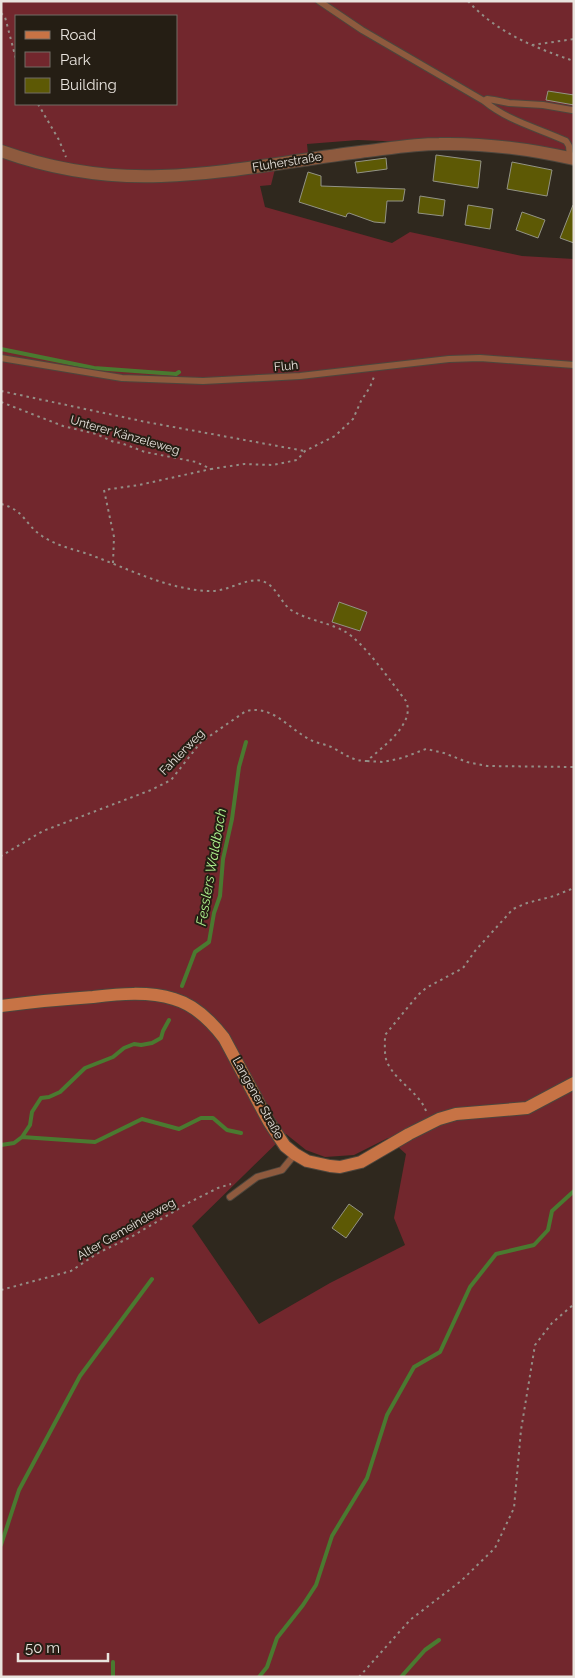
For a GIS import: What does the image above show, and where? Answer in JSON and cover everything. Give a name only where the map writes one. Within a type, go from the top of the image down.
[{"type":"main road","name":"Langener Straße","points":[[1,1006],[75,998],[140,994],[173,999],[188,1005],[204,1015],[224,1038],[277,1136],[285,1146],[294,1154],[319,1165],[340,1167],[349,1165],[373,1156],[428,1124],[456,1114],[527,1108],[574,1082]]},
{"type":"street","name":"Fluherstraße","points":[[1,151],[44,164],[70,169],[117,175],[161,176],[249,168],[437,144],[483,145],[572,158]]},
{"type":"lane","points":[[319,1],[362,30],[508,117],[566,141],[572,158]]},
{"type":"lane","points":[[484,101],[487,99],[572,110]]},
{"type":"lane","name":"Fluh","points":[[1,358],[122,378],[203,381],[300,376],[449,359],[480,358],[574,365]]},
{"type":"lane","points":[[230,1197],[257,1177],[282,1170],[294,1154]]},
{"type":"path","points":[[468,1],[491,22],[518,39],[574,61]]},
{"type":"path","points":[[1,13],[5,17],[15,54]]},
{"type":"path","points":[[532,45],[574,39]]},
{"type":"path","points":[[39,105],[59,140],[70,169]]},
{"type":"path","name":"Unterer Känzeleweg","points":[[1,402],[63,426],[96,434],[145,452],[196,462],[211,469],[244,464],[274,465],[297,460],[305,451],[335,436],[353,420],[374,378],[375,367]]},
{"type":"path","points":[[1,390],[146,422],[305,451]]},
{"type":"path","points":[[113,563],[114,537],[104,490],[139,485],[211,469]]},
{"type":"path","points":[[1,504],[14,508],[34,530],[53,542],[161,582],[200,590],[222,590],[248,581],[262,581],[272,588],[291,609],[343,630],[358,641],[409,706],[403,726],[367,761]]},
{"type":"path","name":"Fahlerweg","points":[[1,856],[43,830],[151,790],[171,780],[201,742],[246,711],[252,710],[270,713],[310,740],[330,746],[357,761],[383,762],[402,758],[426,749],[444,753],[467,762],[487,766],[574,767]]},
{"type":"path","points":[[428,1124],[426,1109],[398,1079],[386,1061],[385,1035],[426,988],[463,968],[475,951],[513,909],[574,888]]},
{"type":"path","name":"Alter Gemeindeweg","points":[[1,1290],[71,1271],[98,1253],[131,1237],[190,1202],[218,1188],[236,1182]]},
{"type":"path","points":[[359,1677],[410,1620],[461,1582],[496,1548],[514,1508],[521,1430],[535,1345],[552,1324],[574,1304]]},
{"type":"green space","points":[[1,1],[574,1],[574,151],[539,147],[358,140],[307,144],[308,154],[250,161],[252,168],[275,169],[271,185],[260,186],[265,207],[392,243],[410,232],[522,256],[574,259],[574,1677],[1,1677]],"holes":[[[286,1134],[306,1150],[325,1157],[354,1155],[388,1138],[406,1154],[394,1218],[405,1245],[330,1283],[259,1324],[192,1226]]]},
{"type":"building","points":[[548,91],[574,95],[574,105],[546,100]]},
{"type":"building","points":[[436,155],[481,161],[478,188],[433,181]]},
{"type":"building","points":[[386,158],[387,169],[357,173],[355,162]]},
{"type":"building","points":[[512,162],[552,170],[547,196],[507,189]]},
{"type":"building","points":[[308,172],[321,176],[321,186],[405,189],[403,201],[387,201],[385,223],[374,222],[349,213],[346,217],[299,202]]},
{"type":"building","points":[[420,196],[445,200],[443,216],[418,213]]},
{"type":"building","points":[[468,205],[493,209],[490,229],[465,225]]},
{"type":"building","points":[[574,205],[574,243],[560,238]]},
{"type":"building","points":[[522,212],[545,220],[538,238],[516,230]]},
{"type":"building","points":[[339,602],[367,612],[360,631],[332,622]]},
{"type":"building","points":[[349,1204],[363,1214],[346,1238],[332,1228]]},
{"type":"waterway","points":[[1,349],[94,368],[176,374],[179,372]]},
{"type":"waterway","name":"Fesslers Waldbach","points":[[182,986],[195,952],[209,942],[214,913],[220,896],[223,859],[232,819],[239,767],[246,742]]},
{"type":"waterway","name":"Fesslers Waldbach","points":[[1,1145],[14,1143],[22,1137],[30,1125],[32,1112],[41,1098],[60,1092],[85,1068],[113,1057],[124,1048],[134,1044],[152,1043],[161,1038],[169,1020]]},
{"type":"waterway","points":[[22,1137],[95,1142],[142,1119],[179,1129],[201,1118],[213,1118],[227,1130],[241,1133]]},
{"type":"waterway","points":[[259,1677],[267,1667],[277,1638],[316,1585],[332,1536],[367,1478],[387,1415],[414,1367],[440,1352],[470,1287],[496,1254],[534,1245],[548,1230],[552,1211],[574,1191]]},
{"type":"waterway","points":[[1,1545],[19,1490],[80,1376],[152,1279]]},
{"type":"waterway","points":[[401,1677],[425,1650],[439,1640]]},
{"type":"waterway","points":[[113,1662],[113,1677]]}]
